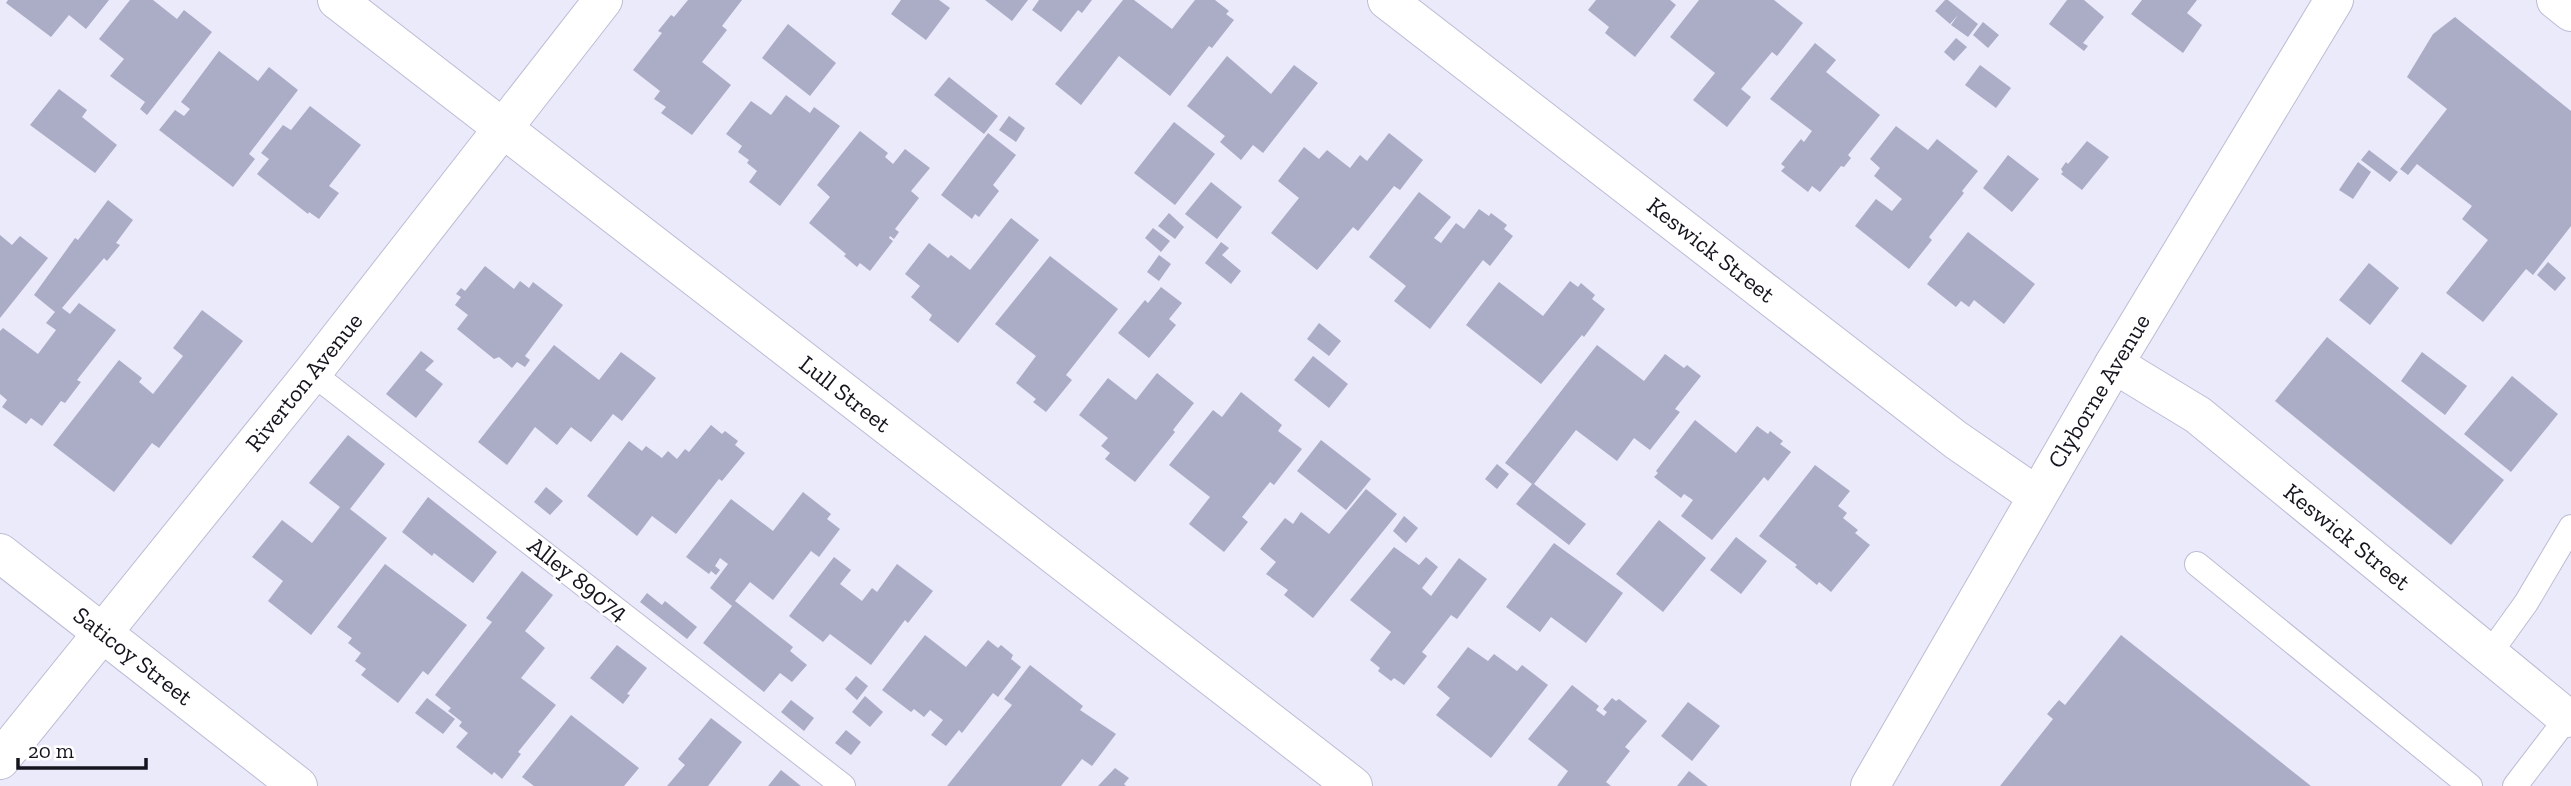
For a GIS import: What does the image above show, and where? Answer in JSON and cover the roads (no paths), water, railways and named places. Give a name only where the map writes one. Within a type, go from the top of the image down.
[{"type":"street","name":"Lull Street","points":[[337,0],[1353,786]]},
{"type":"street","name":"Riverton Avenue","points":[[0,760],[313,373],[603,0]]},
{"type":"street","name":"Keswick Street","points":[[1387,0],[1956,440],[2037,496]]},
{"type":"street","name":"Clyborne Avenue","points":[[1870,786],[2037,496],[2334,0]]},
{"type":"street","points":[[2556,0],[2571,12]]},
{"type":"street","name":"Keswick Street","points":[[2115,364],[2198,415],[2569,720]]},
{"type":"street","name":"Saticoy Street","points":[[0,553],[298,786]]},
{"type":"lane","name":"Alley 89074","points":[[313,373],[843,786]]},
{"type":"lane","points":[[2490,653],[2569,535]]},
{"type":"lane","points":[[2197,564],[2470,786]]},
{"type":"lane","points":[[2515,786],[2569,720]]}]
